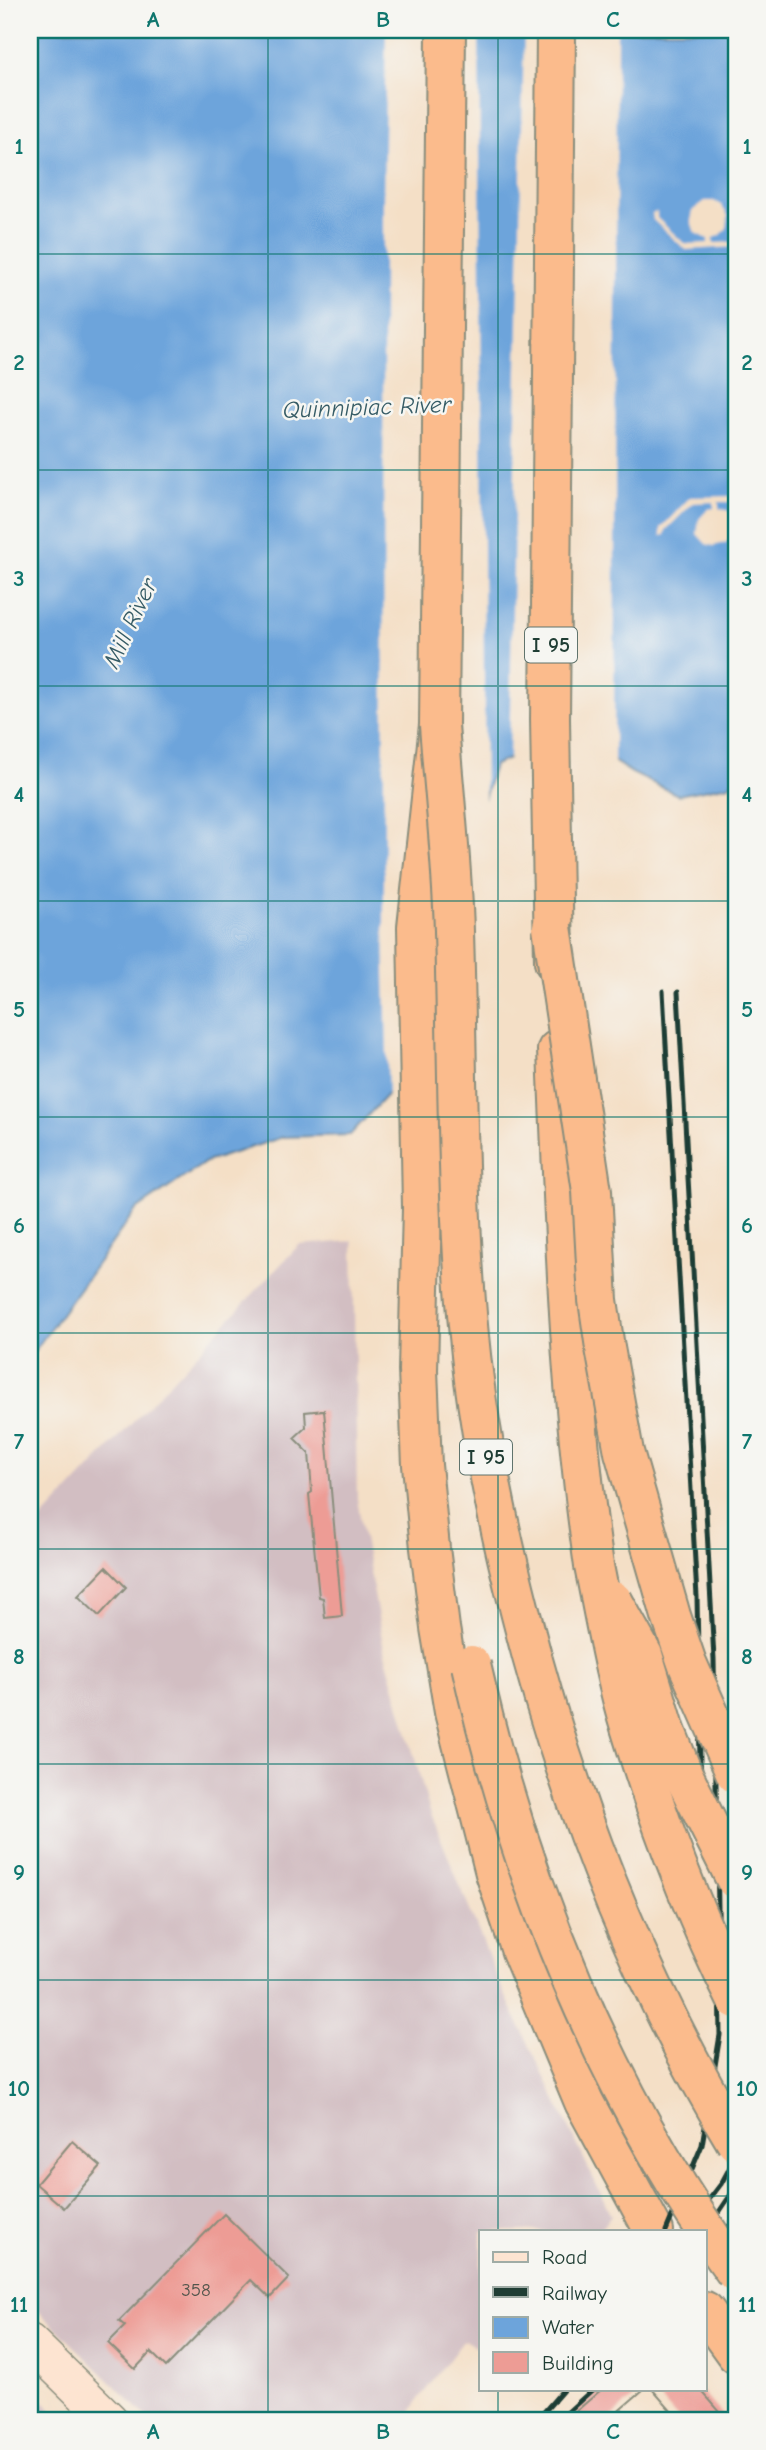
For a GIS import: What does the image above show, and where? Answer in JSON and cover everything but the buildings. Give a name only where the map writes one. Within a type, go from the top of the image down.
[{"type":"highway","name":"I 95","points":[[446,30],[439,725],[454,927],[462,1255],[480,1421],[495,1506],[537,1678],[583,1822],[646,1973],[683,2049],[736,2142]]},
{"type":"highway","name":"I 95","points":[[556,30],[550,719],[552,928],[563,1196],[582,1483],[594,1566],[629,1726],[684,1883],[736,1999]]},
{"type":"highway","points":[[439,725],[417,927],[422,1208],[418,1370],[422,1465],[440,1628],[454,1712],[495,1873],[521,1951],[584,2102],[653,2230]]},
{"type":"highway","points":[[552,928],[592,1191],[598,1300],[624,1452],[654,1564],[687,1663],[736,1774]]},
{"type":"highway","points":[[422,1208],[450,1523],[471,1665],[496,1769],[545,1917],[595,2029],[631,2103],[703,2225],[736,2273]]},
{"type":"highway","points":[[594,1566],[643,1655],[666,1731],[684,1776],[736,1880]]},
{"type":"highway","points":[[706,2312],[736,2354]]},
{"type":"main road","points":[[30,2342],[110,2420]]},
{"type":"shaded area","points":[[353,1241],[357,1499],[384,1650],[430,1812],[499,1982],[611,2215],[600,2230],[479,2230],[479,2349],[464,2340],[406,2420],[150,2420],[30,2303],[30,1532],[299,1245]]},
{"type":"shaded area","points":[[30,2389],[62,2420],[30,2420]]},
{"type":"water","points":[[30,30],[736,30],[736,778],[729,785],[678,795],[632,773],[596,750],[537,747],[494,765],[406,1074],[350,1135],[283,1137],[206,1162],[135,1211],[30,1357]]},
{"type":"pier","points":[[386,30],[479,30],[485,809],[409,1075],[388,1099],[384,927],[383,205]]},
{"type":"pier","points":[[524,30],[617,30],[614,766],[595,753],[538,750],[509,763]]},
{"type":"pier","points":[[705,201],[714,201],[721,205],[728,215],[727,228],[720,236],[713,238],[714,243],[736,242],[736,247],[686,250],[653,220],[652,213],[657,212],[657,218],[685,244],[708,243],[708,239],[695,233],[691,221],[693,210]]},
{"type":"pier","points":[[736,496],[736,502],[719,502],[719,508],[729,511],[734,524],[731,537],[726,543],[713,546],[706,544],[697,534],[699,519],[708,509],[714,508],[714,502],[693,503],[666,530],[665,535],[661,536],[661,528],[690,497]]},
{"type":"railway","points":[[663,991],[697,1597],[700,1761],[708,1833]]},
{"type":"railway","points":[[666,2230],[702,2145],[720,2035],[714,1659],[678,992]]},
{"type":"railway","points":[[686,2230],[721,2184],[736,2156]]},
{"type":"railway","points":[[706,2232],[736,2187]]},
{"type":"railway","points":[[706,2258],[736,2217]]},
{"type":"railway","points":[[537,2420],[563,2390]]},
{"type":"railway","points":[[559,2420],[592,2390]]},
{"type":"water label","name":"Quinnipiac River","points":[[367,407]]},
{"type":"water label","name":"Mill River","points":[[130,623]]}]
